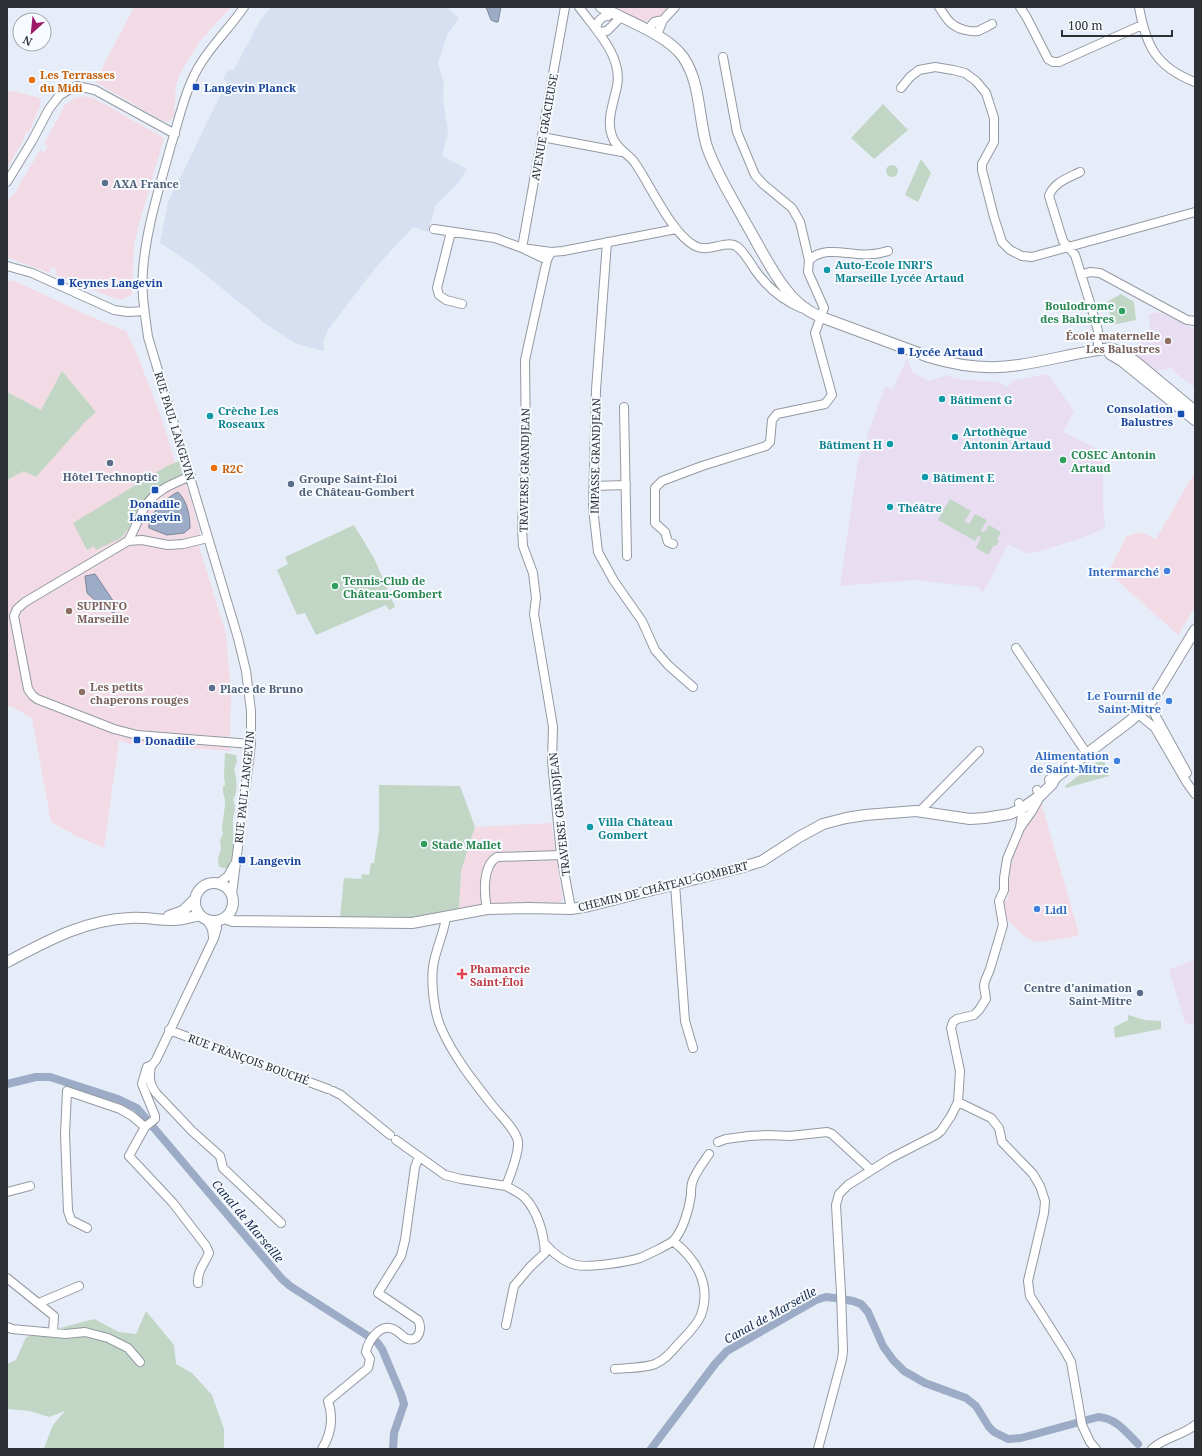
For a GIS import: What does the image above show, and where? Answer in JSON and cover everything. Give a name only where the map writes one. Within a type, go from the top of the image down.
[{"type":"street","name":"RUE PAUL LANGEVIN","points":[[232,894],[252,744],[251,711],[246,671],[238,638],[191,476],[148,337],[144,311],[143,271],[146,248],[156,201],[188,91],[198,68],[218,38],[244,7]]},
{"type":"street","name":"AVENUE GRACIEUSE","points":[[522,248],[565,7]]},
{"type":"street","points":[[579,7],[597,30],[614,56],[618,73],[618,84],[610,119],[611,135],[616,145],[622,152],[634,161],[676,229],[696,246],[703,249],[730,245],[736,246],[771,289],[790,303],[821,317],[945,362],[983,367],[1014,366],[1079,352],[1109,348],[1118,350],[1195,411]]},
{"type":"street","points":[[593,7],[611,21],[652,33],[674,47],[683,56],[697,89],[702,127],[707,147],[715,167],[784,288],[806,310]]},
{"type":"street","points":[[601,7],[611,21],[609,49]]},
{"type":"street","points":[[652,33],[675,7]]},
{"type":"street","points":[[939,7],[947,19],[953,25],[960,28],[978,31],[992,24]]},
{"type":"street","points":[[1020,7],[1028,18],[1048,59],[1053,62],[1058,62],[1142,25]]},
{"type":"street","points":[[1139,7],[1142,25],[1152,50],[1161,61],[1184,78],[1195,82]]},
{"type":"street","points":[[597,30],[597,26],[604,16],[611,21],[661,43],[683,56]]},
{"type":"street","points":[[597,30],[606,31],[611,21]]},
{"type":"street","points":[[673,544],[668,542],[665,532],[655,523],[655,488],[662,481],[702,466],[766,446],[770,442],[772,420],[777,414],[825,404],[832,395],[815,333],[824,308],[808,272],[809,260],[800,222],[792,208],[763,184],[755,175],[737,132],[723,57]]},
{"type":"street","points":[[901,88],[910,77],[919,70],[934,67],[965,73],[976,81],[986,93],[994,118],[994,142],[982,164],[982,170],[1002,242],[1010,250],[1022,256],[1032,257],[1195,212]]},
{"type":"street","points":[[7,182],[53,104],[59,96],[77,86],[95,90],[175,134]]},
{"type":"street","points":[[542,137],[622,152]]},
{"type":"street","points":[[1080,172],[1056,184],[1051,190],[1049,196],[1062,241],[1075,256],[1098,331],[1098,350]]},
{"type":"street","points":[[434,229],[495,238],[522,248],[547,260]]},
{"type":"street","points":[[522,248],[551,252],[676,229]]},
{"type":"street","points":[[451,232],[438,288],[439,295],[446,300],[462,304]]},
{"type":"street","name":"IMPASSE GRANDJEAN","points":[[607,242],[596,390],[593,508],[598,552],[614,581],[642,621],[655,650],[668,665],[692,687]]},
{"type":"street","points":[[809,260],[815,255],[826,252],[872,254],[888,250]]},
{"type":"street","name":"TRAVERSE GRANDJEAN","points":[[551,252],[547,260],[525,360],[526,449],[522,528],[523,546],[533,572],[536,598],[534,614],[552,727],[552,761],[561,855],[570,909]]},
{"type":"street","points":[[7,266],[32,273],[114,310],[128,312],[144,311]]},
{"type":"street","points":[[1081,275],[1090,272],[1100,273],[1187,320],[1195,321]]},
{"type":"street","points":[[1098,350],[1122,361],[1195,420]]},
{"type":"street","points":[[624,407],[627,556]]},
{"type":"street","points":[[128,541],[144,509],[151,499],[166,487],[191,476]]},
{"type":"street","points":[[594,486],[626,485]]},
{"type":"street","points":[[208,538],[183,544],[168,545],[142,540],[128,541],[25,602],[17,609],[14,616],[28,689],[37,699],[105,726],[137,735],[252,744]]},
{"type":"street","name":"CHEMIN DE CHÂTEAU-GOMBERT","points":[[7,962],[53,938],[82,926],[106,920],[130,918],[173,920],[212,918],[233,921],[412,923],[487,909],[570,909],[589,906],[762,861],[799,837],[823,824],[846,818],[865,815],[919,812],[970,819],[996,817],[1010,814],[1052,784],[1055,778],[1149,704],[1195,630]]},
{"type":"street","points":[[1016,648],[1087,754]]},
{"type":"street","points":[[1149,704],[1195,785]]},
{"type":"street","points":[[1138,714],[1155,728],[1186,782],[1195,794]]},
{"type":"street","points":[[919,812],[978,751]]},
{"type":"street","points":[[818,1449],[842,1359],[842,1306],[836,1205],[839,1194],[848,1185],[891,1158],[936,1135],[941,1131],[951,1116],[958,1102],[960,1071],[951,1028],[953,1022],[957,1019],[974,1015],[986,999],[984,986],[985,981],[1003,925],[999,901],[1004,890],[1007,859],[1020,828],[1032,812],[1039,792]]},
{"type":"street","points":[[1020,806],[1020,828]]},
{"type":"street","points":[[487,909],[485,884],[487,869],[492,860],[497,857],[561,855]]},
{"type":"street","name":"RUE PAUL LANGEVIN","points":[[219,883],[228,876],[236,861]]},
{"type":"street","points":[[211,883],[219,883],[226,887],[232,894],[232,906],[229,913],[212,918],[196,908],[195,899],[198,891],[203,886],[211,883]]},
{"type":"street","points":[[675,884],[685,1021],[693,1048]]},
{"type":"street","name":"CHEMIN DE CHÂTEAU-GOMBERT","points":[[150,918],[170,916],[183,911],[195,899]]},
{"type":"street","points":[[232,906],[238,914],[248,921]]},
{"type":"street","points":[[445,917],[445,923],[434,967],[433,985],[441,1029],[481,1091],[513,1132],[518,1142],[514,1164],[506,1186],[524,1198],[535,1212],[544,1243],[545,1253],[530,1267],[514,1286],[506,1325]]},
{"type":"street","points":[[212,918],[214,938],[156,1060],[152,1065],[149,1077],[151,1087],[187,1126],[220,1156],[223,1168],[281,1223]]},
{"type":"street","name":"RUE FRANÇOIS BOUCHÉ","points":[[169,1030],[341,1095],[393,1138],[445,1175],[506,1186]]},
{"type":"street","points":[[152,1065],[147,1067],[142,1084],[156,1116],[145,1127],[129,1156],[172,1203],[206,1246],[209,1253],[206,1262],[197,1275],[198,1283]]},
{"type":"street","points":[[87,1228],[71,1220],[68,1211],[65,1134],[67,1091],[120,1109],[132,1116],[145,1127]]},
{"type":"street","points":[[958,1102],[991,1118],[999,1128],[1002,1142],[1033,1174],[1040,1186],[1045,1201],[1044,1213],[1028,1281],[1030,1296],[1071,1362],[1082,1425],[1090,1442],[1096,1449]]},
{"type":"street","points":[[718,1142],[726,1139],[749,1136],[790,1136],[827,1132],[832,1134],[872,1170]]},
{"type":"street","points":[[544,1243],[555,1255],[576,1265],[584,1266],[640,1258],[673,1241],[683,1225],[691,1196],[692,1184],[709,1154]]},
{"type":"street","points":[[322,1449],[331,1426],[332,1411],[328,1401],[368,1368],[370,1359],[366,1352],[367,1346],[375,1335],[382,1328],[387,1327],[394,1329],[407,1339],[412,1340],[417,1337],[421,1331],[421,1325],[418,1320],[378,1294],[401,1256],[405,1240],[415,1167],[419,1157]]},
{"type":"street","points":[[7,1192],[30,1186]]},
{"type":"street","points":[[615,1369],[654,1365],[666,1358],[687,1334],[700,1316],[704,1298],[702,1276],[695,1262],[673,1241]]},
{"type":"street","points":[[7,1278],[54,1316],[53,1332]]},
{"type":"street","points":[[38,1303],[79,1286]]},
{"type":"street","points":[[7,1327],[12,1329],[66,1334],[86,1332],[108,1338],[128,1348],[140,1362]]},
{"type":"street","points":[[1153,1448],[1168,1439],[1184,1433],[1195,1425]]},
{"type":"shaded area","points":[[134,7],[232,7],[199,43],[179,75],[176,86],[174,116],[169,122],[161,120],[95,82]]},
{"type":"shaded area","points":[[271,7],[447,7],[459,18],[447,35],[438,63],[444,84],[443,99],[448,131],[442,156],[467,169],[459,182],[436,205],[428,232],[413,227],[376,267],[328,330],[323,341],[324,351],[297,344],[267,325],[193,265],[160,243],[168,202],[227,82],[223,79],[229,69],[233,71],[261,19]]},
{"type":"shaded area","points":[[486,7],[501,7],[498,22],[491,20]]},
{"type":"shaded area","points":[[613,7],[669,7],[661,15],[641,23]]},
{"type":"shaded area","points":[[13,91],[40,98],[41,103],[29,132],[26,132],[23,141],[7,169],[7,92]]},
{"type":"shaded area","points":[[84,96],[95,99],[164,138],[134,246],[132,294],[122,300],[55,275],[57,270],[51,267],[49,273],[7,257],[7,201],[15,192],[40,150],[44,153],[48,146],[44,144],[65,105],[73,99]]},
{"type":"shaded area","points":[[7,280],[15,281],[85,314],[126,331],[141,364],[163,423],[178,472],[188,489],[200,532],[199,546],[226,634],[231,691],[230,751],[129,744],[119,740],[104,848],[76,836],[51,822],[32,718],[13,707],[7,706],[7,480],[24,471],[96,412],[62,372],[41,410],[7,392]]},
{"type":"shaded area","name":"École maternelle Les Balustres","points":[[1160,312],[1195,330],[1195,388],[1173,371],[1172,368],[1156,371],[1133,353],[1150,329],[1149,314]]},
{"type":"shaded area","points":[[907,358],[912,372],[928,381],[948,375],[953,378],[967,380],[999,382],[1007,387],[1012,383],[1011,381],[1048,374],[1074,411],[1063,432],[1103,452],[1103,504],[1105,528],[1076,540],[1029,554],[1008,545],[982,593],[978,587],[915,580],[840,586],[858,461],[885,386],[893,389]]},
{"type":"shaded area","points":[[1195,472],[1195,607],[1178,635],[1108,572],[1127,536],[1141,532],[1156,539]]},
{"type":"shaded area","points":[[178,492],[184,500],[187,508],[190,528],[184,533],[167,535],[149,528],[149,523],[154,512],[163,502]]},
{"type":"shaded area","points":[[95,574],[118,608],[114,613],[105,609],[87,593],[85,576]]},
{"type":"shaded area","points":[[1041,803],[1079,936],[1039,942],[1032,941],[1022,935],[1003,914],[1000,901],[1008,900],[1010,868],[1016,848],[1024,831]]},
{"type":"shaded area","points":[[551,823],[563,899],[560,903],[488,903],[459,909],[461,871],[475,827]]},
{"type":"shaded area","points":[[1195,960],[1195,1026],[1185,1023],[1169,969]]},
{"type":"green space","points":[[883,104],[908,130],[874,159],[851,138]]},
{"type":"green space","points":[[921,159],[931,173],[918,202],[905,195]]},
{"type":"green space","points":[[892,165],[896,167],[898,171],[896,175],[892,177],[888,175],[886,171],[888,167]]},
{"type":"green space","name":"Boulodrome des Balustres","points":[[1121,294],[1134,302],[1136,320],[1112,325],[1107,302]]},
{"type":"green space","points":[[62,371],[96,412],[86,421],[36,477],[24,471],[7,480],[7,392],[41,410]]},
{"type":"green space","points":[[179,461],[184,476],[150,496],[139,506],[132,524],[121,538],[96,550],[94,546],[87,550],[73,523],[167,466]]},
{"type":"green space","points":[[950,499],[971,511],[965,521],[969,524],[975,514],[987,520],[981,531],[984,532],[989,525],[1001,532],[997,540],[999,541],[996,546],[994,545],[988,555],[976,548],[981,537],[978,536],[975,541],[938,520],[941,515],[936,511],[939,506],[944,509]]},
{"type":"green space","name":"Tennis-Club de Château-Gombert","points":[[354,525],[374,558],[395,607],[389,610],[386,605],[316,635],[305,613],[297,615],[277,570],[288,564],[285,557]]},
{"type":"green space","points":[[225,753],[236,755],[237,762],[234,769],[236,776],[236,793],[233,800],[235,808],[233,819],[234,851],[232,863],[229,869],[219,867],[218,858],[221,849],[220,840],[223,834],[222,827],[225,805],[223,787],[225,785]]},
{"type":"green space","points":[[1103,757],[1109,776],[1066,788],[1065,786]]},
{"type":"green space","name":"Stade Mallet","points":[[379,785],[460,786],[475,827],[461,871],[459,909],[409,918],[340,917],[344,878],[361,879],[362,874],[369,875],[371,863],[374,863],[379,830]]},
{"type":"green space","points":[[1128,1015],[1145,1020],[1161,1021],[1161,1029],[1115,1038],[1114,1027],[1128,1020]]},
{"type":"green space","points":[[146,1311],[174,1345],[176,1364],[192,1373],[212,1395],[224,1429],[224,1449],[42,1449],[44,1448],[53,1425],[65,1411],[49,1417],[30,1411],[7,1409],[7,1364],[16,1360],[26,1337],[94,1319],[119,1332],[136,1334]]},
{"type":"waterway","name":"Canal de Marseille","points":[[7,1084],[36,1077],[50,1077],[118,1099],[137,1108],[282,1279],[290,1286],[377,1342],[382,1349],[404,1404],[394,1433],[393,1449]]},
{"type":"waterway","name":"Canal de Marseille","points":[[651,1449],[715,1364],[727,1351],[816,1300],[826,1297],[853,1301],[861,1304],[868,1312],[883,1346],[893,1360],[904,1371],[925,1383],[966,1398],[976,1406],[989,1427],[994,1432],[1008,1439],[1021,1438],[1098,1417],[1115,1423],[1125,1430],[1138,1444]]},
{"type":"place","name":"Les Terrasses du Midi","points":[[32,80]]},
{"type":"place","name":"Langevin Planck","points":[[196,87]]},
{"type":"place","name":"AXA France","points":[[105,183]]},
{"type":"place","name":"Auto-Ecole INRI'S Marseille Lycée Artaud","points":[[827,270]]},
{"type":"place","name":"Keynes Langevin","points":[[61,282]]},
{"type":"place","name":"Boulodrome des Balustres","points":[[1122,311]]},
{"type":"place","name":"École maternelle Les Balustres","points":[[1168,341]]},
{"type":"place","name":"Lycée Artaud","points":[[901,351]]},
{"type":"place","name":"Bâtiment G","points":[[942,399]]},
{"type":"place","name":"Consolation Balustres","points":[[1181,414]]},
{"type":"place","name":"Crèche Les Roseaux","points":[[210,416]]},
{"type":"place","name":"Artothèque Antonin Artaud","points":[[955,437]]},
{"type":"place","name":"Bâtiment H","points":[[890,444]]},
{"type":"place","name":"COSEC Antonin Artaud","points":[[1063,460]]},
{"type":"place","name":"Hôtel Technoptic","points":[[110,463]]},
{"type":"place","name":"R2C","points":[[214,468]]},
{"type":"place","name":"Bâtiment E","points":[[925,477]]},
{"type":"place","name":"Groupe Saint-Éloi de Château-Gombert","points":[[291,484]]},
{"type":"place","name":"Donadile Langevin","points":[[155,490]]},
{"type":"place","name":"Théâtre","points":[[890,507]]},
{"type":"place","name":"Intermarché","points":[[1167,571]]},
{"type":"place","name":"Tennis-Club de Château-Gombert","points":[[335,586]]},
{"type":"place","name":"SUPINFO Marseille","points":[[69,611]]},
{"type":"place","name":"Place de Bruno","points":[[212,688]]},
{"type":"place","name":"Les petits chaperons rouges","points":[[82,692]]},
{"type":"place","name":"Le Fournil de Saint-Mitre","points":[[1169,701]]},
{"type":"place","name":"Donadile","points":[[137,740]]},
{"type":"place","name":"Alimentation de Saint-Mitre","points":[[1117,761]]},
{"type":"place","name":"Villa Château Gombert","points":[[590,827]]},
{"type":"place","name":"Stade Mallet","points":[[424,844]]},
{"type":"place","name":"Langevin","points":[[242,860]]},
{"type":"place","name":"Lidl","points":[[1037,909]]},
{"type":"place","name":"Phamarcie Saint-Éloi","points":[[462,974]]},
{"type":"place","name":"Centre d'animation Saint-Mitre","points":[[1140,993]]}]
